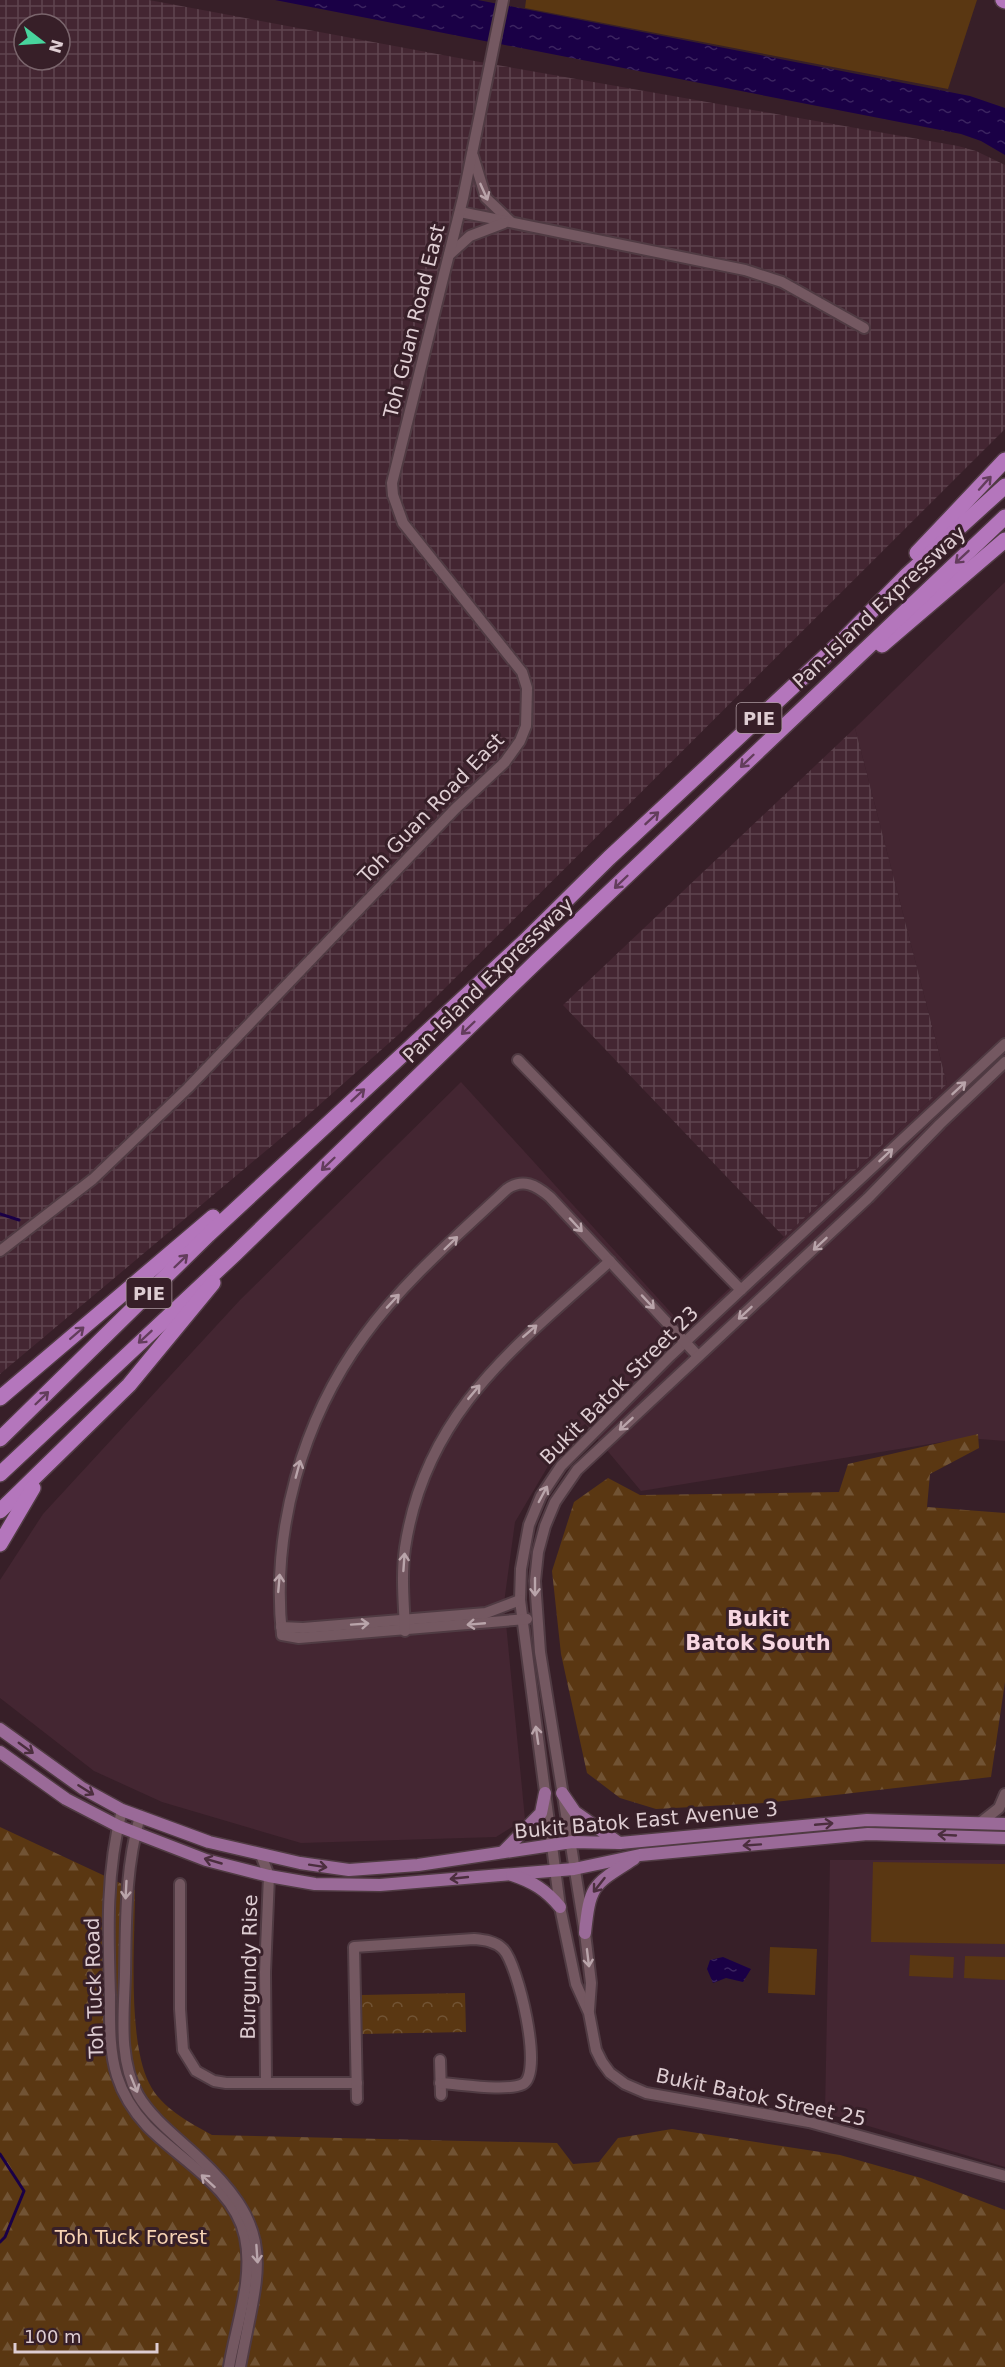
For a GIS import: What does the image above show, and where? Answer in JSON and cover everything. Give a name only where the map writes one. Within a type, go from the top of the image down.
[{"type":"highway","points":[[907,575],[918,551],[1005,460]]},
{"type":"highway","name":"Pan-Island Expressway","points":[[0,1439],[300,1148],[524,942],[609,858],[844,639],[907,575],[1005,486]]},
{"type":"highway","name":"Pan-Island Expressway","points":[[0,1474],[235,1254],[1005,517]]},
{"type":"highway","points":[[804,707],[904,628],[1005,540]]},
{"type":"highway","points":[[0,1398],[279,1161],[300,1148]]},
{"type":"highway","points":[[0,1511],[129,1385],[235,1254]]},
{"type":"highway","points":[[0,1544],[46,1468]]},
{"type":"main road","name":"Bukit Batok East Avenue 3","points":[[0,1729],[82,1788],[122,1810],[209,1842],[323,1867],[358,1870],[418,1865],[572,1842],[620,1843],[867,1820],[1005,1824]]},
{"type":"main road","name":"Bukit Batok East Avenue 3","points":[[0,1752],[66,1799],[118,1826],[206,1860],[269,1876],[315,1884],[346,1886],[412,1883],[505,1872],[574,1869],[640,1855],[868,1834],[1005,1838]]},
{"type":"main road","points":[[502,1853],[536,1820],[541,1813],[545,1793]]},
{"type":"main road","points":[[562,1793],[574,1812],[620,1843]]},
{"type":"main road","points":[[585,1933],[589,1899],[601,1880],[640,1855]]},
{"type":"main road","points":[[505,1872],[531,1881],[548,1893],[560,1906]]},
{"type":"street","name":"Toh Guan Road East","points":[[0,1251],[93,1179],[188,1088],[455,809],[505,762],[520,741],[526,726],[528,706],[527,688],[522,672],[403,523],[393,495],[392,483],[460,212],[503,0]]},
{"type":"street","points":[[473,153],[486,198],[511,222]]},
{"type":"street","name":"Toh Guan Road East","points":[[460,212],[746,270],[782,282],[864,328]]},
{"type":"street","points":[[449,255],[482,230],[511,222]]},
{"type":"street","name":"Bukit Batok Street 23","points":[[555,1870],[520,1620],[521,1569],[529,1525],[548,1485],[561,1466],[685,1342],[1005,1044]]},
{"type":"street","points":[[519,1060],[741,1290]]},
{"type":"street","name":"Bukit Batok Street 23","points":[[574,1869],[572,1842],[562,1793],[536,1618],[538,1552],[549,1515],[577,1470],[868,1198],[1005,1062]]},
{"type":"street","points":[[536,1618],[404,1626],[281,1627],[278,1593],[282,1554],[299,1464],[320,1413],[341,1371],[389,1305],[486,1209],[507,1190],[518,1184],[533,1185],[545,1193],[698,1356]]},
{"type":"street","points":[[404,1626],[405,1550],[411,1516],[425,1472],[451,1423],[516,1344],[610,1261]]},
{"type":"street","points":[[404,1626],[486,1613],[520,1600]]},
{"type":"street","points":[[980,1823],[999,1808],[1005,1794]]},
{"type":"street","name":"Toh Tuck Road","points":[[122,1810],[111,1866],[108,1930],[113,2060],[122,2089],[137,2114],[215,2186],[241,2224],[247,2252],[246,2279],[229,2367]]},
{"type":"street","name":"Toh Tuck Road","points":[[140,1816],[126,1888],[125,2054],[133,2084],[146,2107],[222,2178],[243,2205],[253,2229],[258,2268],[240,2367]]},
{"type":"street","name":"Burgundy Rise","points":[[261,1855],[269,1876],[266,2082]]},
{"type":"street","name":"Bukit Batok Street 25","points":[[574,1869],[591,1983],[589,2013]]},
{"type":"street","name":"Bukit Batok Street 25","points":[[555,1870],[576,1984],[589,2013],[596,2050],[610,2073],[625,2084],[646,2093],[808,2122],[1005,2176]]},
{"type":"street","points":[[180,1884],[180,2017],[185,2055],[196,2071],[214,2081],[357,2083]]},
{"type":"street","points":[[357,2099],[354,1947],[474,1939],[492,1942],[507,1954],[516,1975],[531,2052],[530,2076],[524,2083],[512,2086],[440,2089],[440,2060]]},
{"type":"shaded area","points":[[0,0],[149,0],[480,62],[958,146],[976,151],[1005,165],[1005,429],[398,1035],[299,1123],[0,1374]]},
{"type":"shaded area","points":[[1005,582],[1005,1441],[967,1438],[641,1491],[585,1424],[557,1451],[515,1522],[504,1603],[525,1819],[496,1837],[301,1843],[162,1802],[94,1771],[0,1698],[0,1580],[43,1514],[240,1300],[461,1082],[686,1329],[947,1084],[855,728]]},
{"type":"shaded area","points":[[855,728],[947,1084],[784,1237],[563,1005]]},
{"type":"shaded area","points":[[830,1860],[1005,1860],[1005,2167],[825,2113]]},
{"type":"green space","points":[[526,0],[977,0],[948,89],[525,8]]},
{"type":"green space","points":[[978,1434],[979,1448],[930,1474],[927,1507],[1005,1513],[1005,1682],[991,1777],[766,1803],[656,1809],[620,1798],[587,1773],[561,1654],[552,1571],[574,1502],[608,1478],[640,1495],[839,1492],[848,1464]]},
{"type":"green space","name":"Toh Tuck Forest","points":[[0,1827],[135,1890],[135,2016],[142,2064],[149,2083],[161,2100],[176,2114],[212,2135],[557,2143],[573,2164],[599,2162],[618,2138],[672,2129],[840,2155],[921,2178],[1005,2210],[1005,2367],[0,2367]]},
{"type":"green space","points":[[873,1862],[1005,1864],[1005,1944],[871,1942]]},
{"type":"green space","points":[[770,1947],[817,1949],[815,1995],[768,1993]]},
{"type":"green space","points":[[910,1955],[954,1957],[953,1978],[909,1976]]},
{"type":"green space","points":[[965,1956],[1005,1957],[1005,1980],[964,1978]]},
{"type":"green space","points":[[465,1993],[466,2032],[361,2034],[361,1995]]},
{"type":"water","points":[[275,0],[478,0],[970,96],[1005,108],[1005,155],[981,141],[961,134]]},
{"type":"water","points":[[723,1957],[751,1969],[743,1982],[726,1978],[713,1983],[707,1969],[710,1960]]},
{"type":"waterway","points":[[0,1214],[19,1220]]},
{"type":"waterway","points":[[0,2154],[24,2191],[5,2237],[0,2242]]},
{"type":"district","name":"Bukit Batok South","points":[[758,1631]]}]
